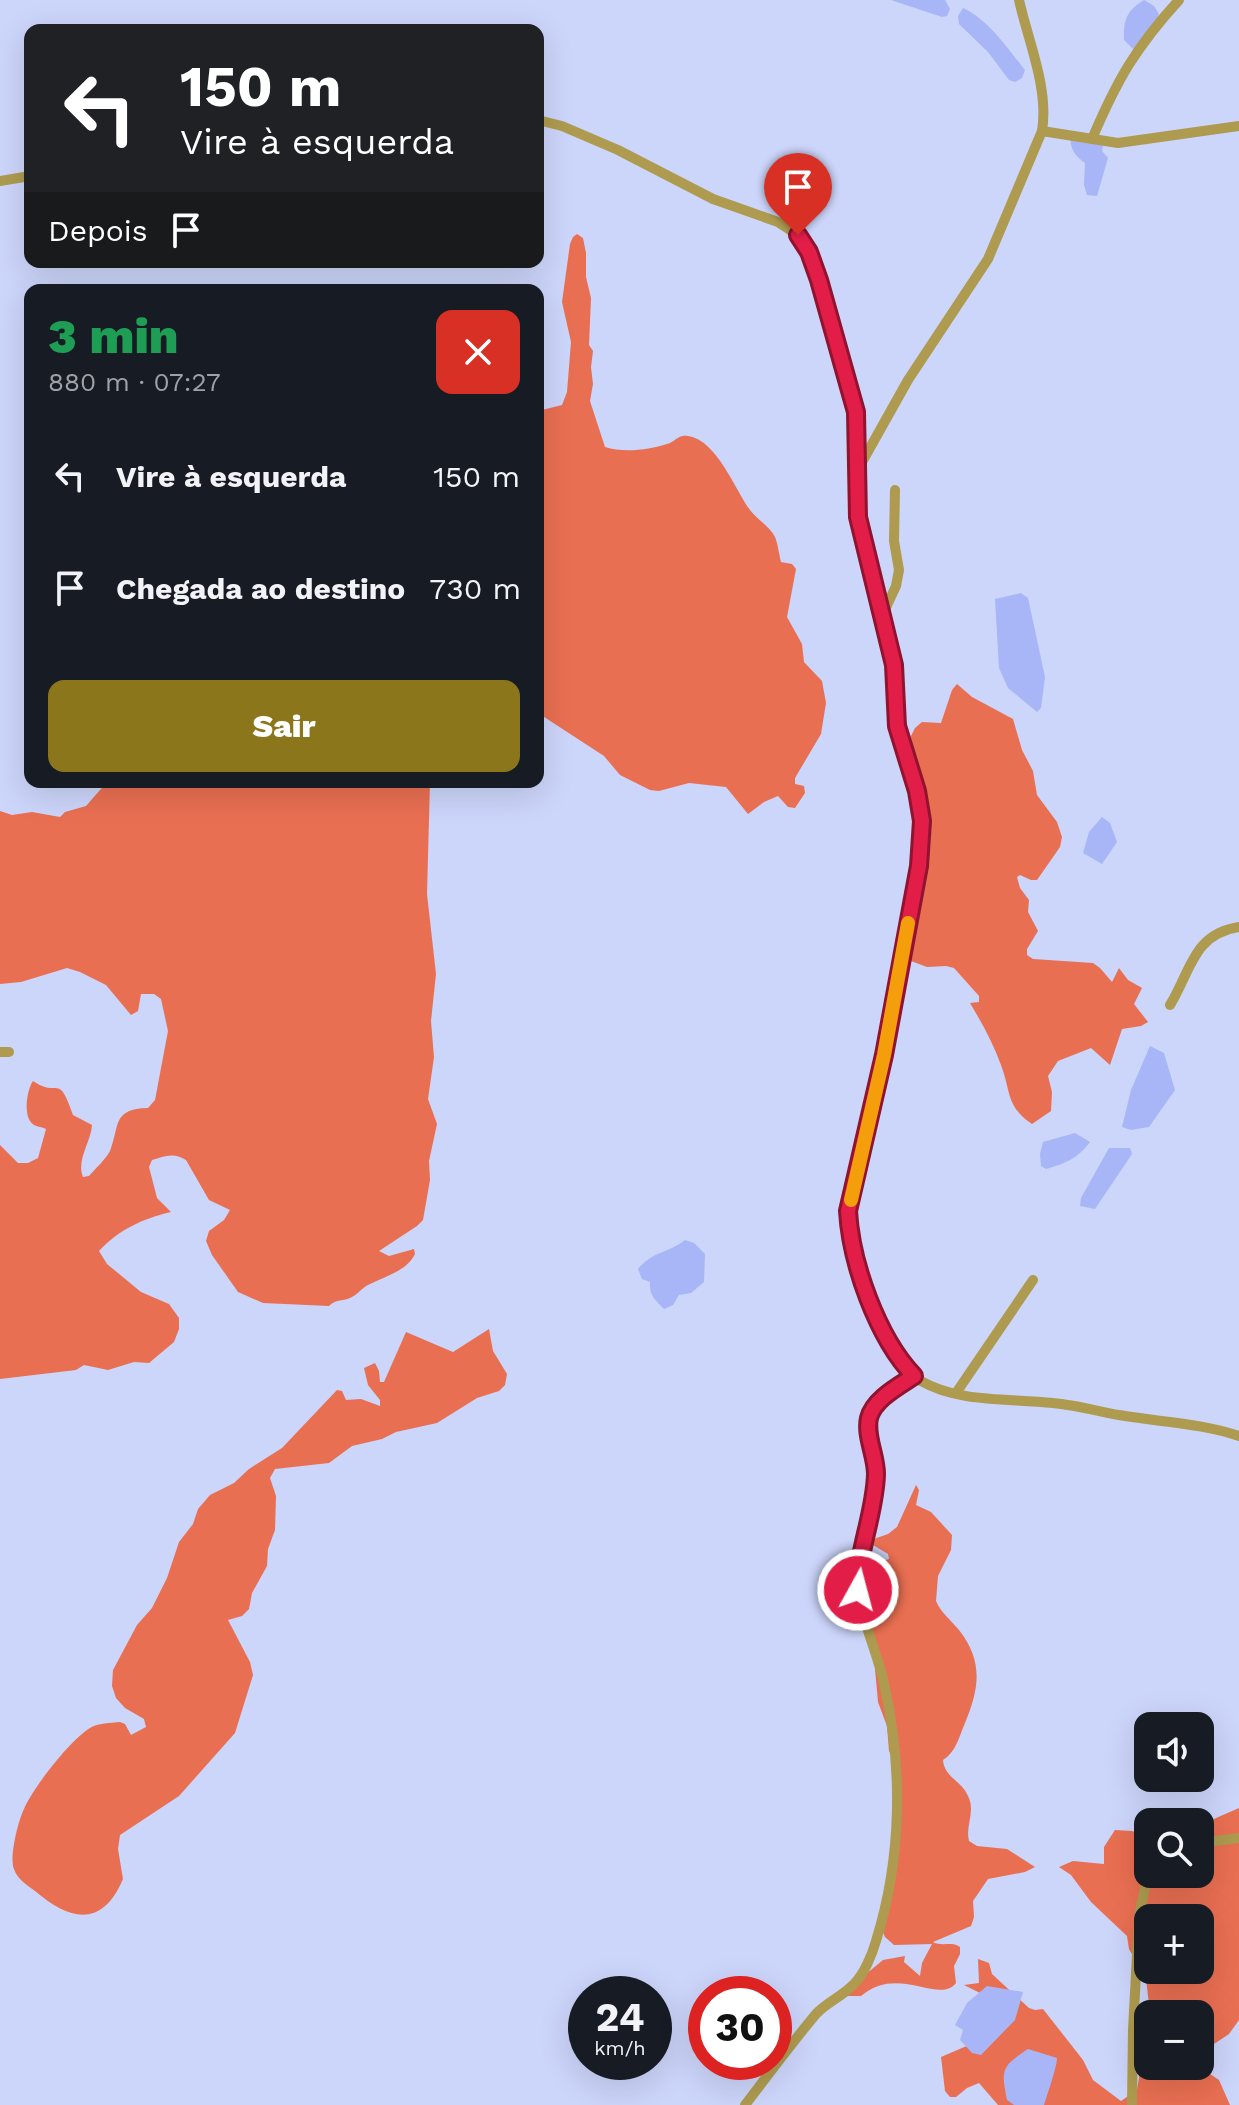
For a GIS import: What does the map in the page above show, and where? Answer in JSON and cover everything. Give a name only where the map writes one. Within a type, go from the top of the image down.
[{"type":"street","points":[[855,475],[908,380],[988,259],[1042,131],[1044,118],[1039,83],[1019,0]]},
{"type":"street","points":[[1092,139],[1124,70],[1141,44],[1179,0]]},
{"type":"street","points":[[544,122],[618,150],[713,199],[778,222],[798,235],[809,252],[819,280],[856,412],[855,475],[861,532],[894,665],[897,726],[917,791],[922,821],[919,866],[886,1040],[848,1211],[849,1236],[881,1326],[914,1376],[943,1391],[1056,1403],[1120,1416],[1221,1430],[1239,1436]]},
{"type":"street","points":[[1042,131],[1118,143],[1239,126]]},
{"type":"street","points":[[0,181],[24,177]]},
{"type":"street","points":[[883,614],[896,586],[899,570],[894,541],[895,490]]},
{"type":"street","points":[[1170,1005],[1203,942],[1216,933],[1239,927]]},
{"type":"street","points":[[956,1393],[1033,1280]]},
{"type":"street","points":[[745,2105],[819,2011],[854,1984],[876,1943],[888,1890],[897,1816],[895,1755],[890,1709],[858,1590],[858,1570],[872,1510],[876,1472],[869,1418],[873,1409],[888,1394],[914,1376]]},
{"type":"street","points":[[1214,1841],[1239,1838]]},
{"type":"street","points":[[1132,2105],[1139,1917],[1145,1888]]},
{"type":"shaded area","points":[[577,234],[583,238],[586,253],[586,277],[591,298],[589,345],[593,351],[590,401],[605,447],[620,450],[652,448],[682,436],[708,446],[750,510],[773,534],[781,562],[792,564],[796,569],[787,617],[802,644],[804,662],[822,681],[826,703],[821,734],[795,778],[795,784],[804,786],[805,793],[795,808],[788,807],[778,796],[748,814],[726,787],[689,783],[659,791],[650,790],[620,775],[604,756],[544,717],[544,410],[562,405],[567,392],[571,342],[562,302],[573,237]]},
{"type":"shaded area","points":[[957,684],[972,697],[1013,719],[1022,750],[1033,771],[1037,795],[1057,822],[1062,837],[1060,847],[1037,880],[1020,875],[1017,877],[1020,888],[1029,900],[1028,912],[1038,931],[1027,949],[1027,955],[1033,959],[1093,963],[1112,982],[1119,968],[1128,980],[1142,988],[1134,1004],[1148,1022],[1122,1029],[1110,1065],[1091,1048],[1058,1061],[1048,1076],[1052,1092],[1051,1111],[1032,1124],[1013,1105],[1001,1065],[970,1003],[979,1002],[979,996],[954,968],[927,967],[911,961],[909,951],[924,803],[911,736],[922,722],[941,723]]},
{"type":"shaded area","points":[[102,788],[430,788],[427,894],[436,974],[431,1021],[434,1057],[428,1099],[437,1124],[429,1161],[430,1180],[423,1220],[379,1251],[389,1256],[414,1249],[415,1254],[401,1269],[368,1285],[352,1297],[329,1306],[263,1303],[238,1292],[206,1241],[209,1231],[224,1220],[230,1210],[209,1200],[186,1160],[173,1155],[152,1160],[149,1167],[157,1198],[171,1212],[132,1226],[99,1251],[107,1264],[141,1292],[169,1304],[179,1318],[174,1342],[149,1363],[134,1362],[108,1370],[84,1365],[76,1370],[0,1379],[0,1145],[18,1163],[28,1163],[38,1158],[46,1129],[30,1121],[27,1103],[29,1090],[33,1081],[48,1088],[57,1088],[64,1094],[73,1115],[92,1125],[81,1164],[83,1177],[89,1176],[110,1151],[123,1115],[128,1111],[148,1108],[155,1100],[168,1031],[161,999],[154,994],[141,994],[138,1011],[131,1015],[106,985],[67,968],[21,982],[0,984],[0,811],[12,815],[32,812],[60,817],[65,812],[86,806]]},
{"type":"shaded area","points":[[489,1329],[493,1351],[507,1374],[505,1385],[499,1391],[477,1398],[437,1423],[352,1446],[329,1463],[275,1469],[270,1478],[276,1496],[275,1530],[268,1549],[267,1566],[252,1593],[249,1609],[242,1616],[228,1620],[250,1662],[253,1675],[235,1733],[179,1796],[120,1835],[118,1849],[123,1879],[115,1895],[105,1906],[84,1915],[60,1908],[26,1884],[14,1869],[15,1839],[28,1800],[43,1777],[73,1742],[93,1726],[120,1722],[125,1724],[131,1735],[146,1727],[144,1719],[125,1708],[116,1698],[112,1686],[113,1670],[137,1625],[152,1608],[167,1578],[179,1542],[193,1524],[198,1509],[210,1495],[234,1483],[249,1469],[282,1448],[337,1390],[342,1391],[346,1400],[361,1399],[380,1406],[380,1400],[368,1385],[364,1368],[375,1363],[380,1382],[384,1382],[406,1332],[453,1352]]},
{"type":"shaded area","points":[[916,1485],[919,1490],[916,1505],[931,1512],[952,1535],[951,1550],[938,1576],[936,1601],[967,1642],[976,1665],[976,1687],[970,1711],[959,1739],[943,1760],[944,1766],[970,1802],[969,1841],[977,1846],[1007,1849],[1035,1867],[988,1879],[973,1901],[971,1926],[933,1942],[960,1947],[954,1966],[956,1983],[949,1989],[889,1984],[875,1987],[861,1996],[844,1996],[848,1989],[883,1960],[905,1956],[904,1962],[920,1976],[922,1963],[932,1944],[894,1945],[881,1928],[900,1768],[889,1751],[887,1726],[878,1702],[873,1647],[854,1591],[863,1568],[889,1559],[888,1554],[873,1545],[871,1540],[897,1527]]},
{"type":"shaded area","points":[[1239,1808],[1239,2020],[1229,2034],[1214,2044],[1214,2000],[1148,2000],[1147,1984],[1214,1984],[1214,1904],[1134,1904],[1134,1958],[1127,1936],[1091,1902],[1071,1875],[1059,1867],[1073,1861],[1104,1864],[1104,1847],[1115,1830],[1132,1831],[1134,1888],[1214,1888],[1214,1819]]},
{"type":"shaded area","points":[[978,1959],[989,1963],[992,1974],[1029,2008],[1043,2009],[1083,2060],[1093,2080],[1121,2101],[1137,2090],[1139,2080],[1214,2080],[1214,2077],[1219,2080],[1230,2105],[998,2105],[979,2083],[956,2097],[950,2097],[945,2091],[941,2057],[969,2045],[990,1998],[964,1985],[979,1983]]},
{"type":"water","points":[[891,0],[945,0],[950,9],[947,16],[942,17]]},
{"type":"water","points":[[1144,0],[1154,6],[1159,14],[1150,33],[1133,49],[1124,40],[1125,21]]},
{"type":"water","points":[[963,8],[990,27],[1005,44],[1025,70],[1022,78],[1015,82],[1009,80],[988,52],[959,24],[958,16]]},
{"type":"water","points":[[1071,135],[1104,141],[1102,151],[1108,158],[1097,196],[1087,195],[1085,163],[1074,151]]},
{"type":"water","points":[[1021,593],[1028,598],[1045,677],[1041,708],[1037,712],[1008,688],[999,668],[995,599]]},
{"type":"water","points":[[1102,817],[1110,823],[1117,842],[1102,864],[1083,853],[1089,832]]},
{"type":"water","points":[[1150,1046],[1164,1053],[1175,1090],[1149,1127],[1131,1130],[1122,1127],[1131,1090]]},
{"type":"water","points":[[1075,1133],[1090,1142],[1080,1153],[1059,1165],[1046,1169],[1041,1166],[1043,1142]]},
{"type":"water","points":[[1109,1148],[1130,1148],[1132,1154],[1095,1209],[1080,1206],[1081,1198]]},
{"type":"water","points":[[685,1240],[694,1243],[705,1254],[704,1282],[691,1293],[679,1295],[673,1305],[664,1309],[655,1300],[650,1282],[642,1279],[638,1269],[649,1259]]},
{"type":"water","points":[[987,1986],[1023,1992],[1015,2020],[981,2055],[972,2053],[960,2040],[963,2030],[955,2025],[967,2003]]},
{"type":"water","points":[[1028,2049],[1057,2058],[1044,2105],[1014,2105],[1007,2100],[1005,2070],[1012,2060]]},
{"type":"slow traffic","points":[[851,1200],[884,1055],[908,923]]},
{"type":"route","points":[[798,235],[809,252],[819,280],[856,412],[855,491],[858,517],[894,665],[897,726],[917,791],[922,821],[919,866],[884,1055],[848,1211],[849,1236],[869,1297],[881,1326],[914,1376],[888,1394],[873,1409],[869,1418],[876,1472],[872,1510],[858,1570],[858,1590]]}]
